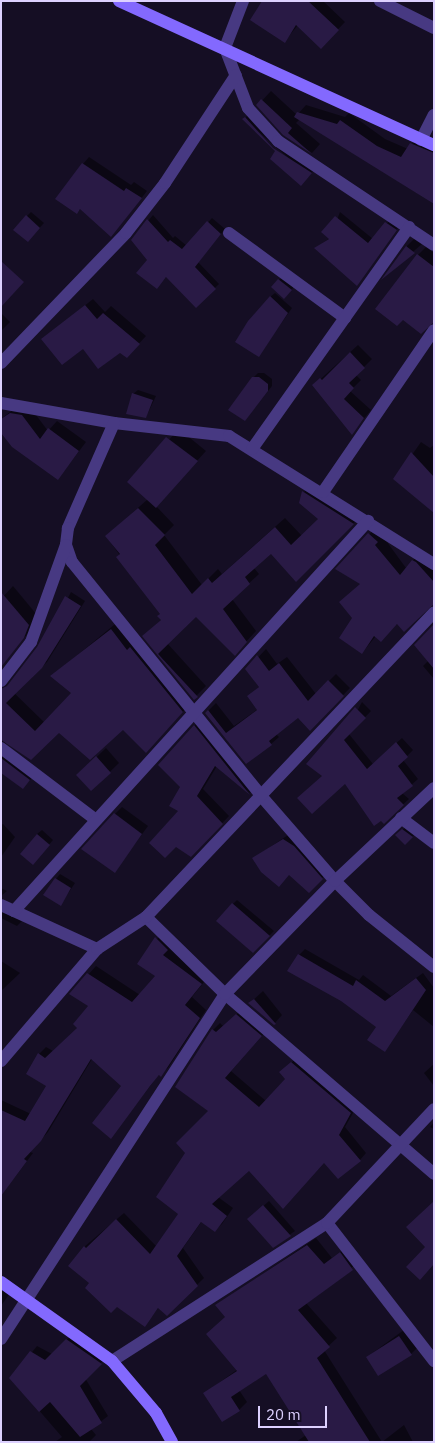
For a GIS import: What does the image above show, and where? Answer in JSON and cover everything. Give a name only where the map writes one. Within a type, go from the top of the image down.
[{"type":"street","points":[[119,1],[434,145]]},
{"type":"street","points":[[243,1],[225,48],[248,108],[278,141],[434,245]]},
{"type":"street","points":[[380,1],[434,28]]},
{"type":"street","points":[[1,363],[126,233],[165,183],[236,75]]},
{"type":"street","points":[[422,140],[434,115]]},
{"type":"street","points":[[252,449],[409,227]]},
{"type":"street","points":[[229,233],[345,318]]},
{"type":"street","points":[[323,492],[434,330]]},
{"type":"street","points":[[1,403],[114,423],[229,436],[323,492],[432,561]]},
{"type":"street","points":[[1,681],[31,642],[66,545],[68,528],[114,423]]},
{"type":"street","points":[[14,911],[194,709],[368,521]]},
{"type":"street","points":[[66,545],[72,562],[194,709],[262,797],[335,881],[369,915],[434,967]]},
{"type":"street","points":[[1,1061],[97,949],[146,917],[262,797],[434,612]]},
{"type":"street","points":[[1,748],[95,819]]},
{"type":"street","points":[[1,1339],[225,994],[335,881],[434,788]]},
{"type":"street","points":[[401,818],[434,843]]},
{"type":"street","points":[[1,905],[97,949]]},
{"type":"street","points":[[146,917],[225,994],[434,1174]]},
{"type":"street","points":[[112,1361],[327,1224],[434,1109]]},
{"type":"street","points":[[327,1224],[434,1361]]},
{"type":"street","points":[[1,1282],[28,1298],[112,1361],[156,1414],[172,1442]]},
{"type":"building","points":[[262,1],[308,1],[339,30],[321,49],[296,25],[285,43],[250,20]]},
{"type":"building","points":[[261,99],[292,128],[288,133],[312,154],[283,135],[256,105]]},
{"type":"building","points":[[297,112],[337,124],[340,120],[377,146],[401,157],[410,143],[434,153],[434,204],[294,117]]},
{"type":"building","points":[[245,117],[273,148],[312,173],[301,186],[270,159],[275,151],[242,119]]},
{"type":"building","points":[[82,163],[124,191],[126,188],[142,198],[111,237],[80,209],[77,214],[55,199]]},
{"type":"building","points":[[26,215],[40,228],[28,242],[13,230]]},
{"type":"building","points":[[335,216],[368,243],[385,222],[397,230],[357,286],[314,248],[329,239],[321,232]]},
{"type":"building","points":[[147,219],[168,242],[170,240],[182,249],[207,221],[221,234],[195,267],[216,289],[196,308],[166,277],[157,289],[136,273],[147,260],[131,240]]},
{"type":"building","points":[[406,246],[415,253],[381,280]]},
{"type":"building","points":[[417,254],[434,267],[434,322],[421,334],[403,320],[397,326],[375,309]]},
{"type":"building","points":[[1,261],[24,282],[1,307]]},
{"type":"building","points":[[278,279],[292,290],[284,299],[271,287]]},
{"type":"building","points":[[270,296],[288,313],[259,357],[235,342],[248,321]]},
{"type":"building","points":[[85,305],[97,319],[103,313],[140,344],[127,358],[120,353],[98,369],[83,349],[62,365],[41,339]]},
{"type":"building","points":[[350,352],[365,368],[349,383],[354,388],[344,399],[364,418],[352,435],[312,385],[320,378],[322,380]]},
{"type":"building","points":[[252,377],[259,377],[268,384],[268,391],[245,421],[228,410]]},
{"type":"building","points":[[132,393],[153,400],[146,418],[126,414]]},
{"type":"building","points":[[10,413],[22,415],[40,439],[48,428],[79,451],[58,480],[12,447],[1,433],[1,419]]},
{"type":"building","points":[[166,437],[198,461],[156,508],[127,482]]},
{"type":"building","points":[[411,452],[434,477],[434,513],[393,479]]},
{"type":"building","points":[[302,491],[354,524],[296,582],[271,554],[245,577],[250,584],[223,609],[247,642],[235,656],[196,617],[158,654],[198,697],[194,700],[142,636],[161,620],[157,616],[160,614],[116,557],[120,554],[105,536],[138,508],[165,535],[155,545],[192,594],[208,578],[212,583],[275,527],[291,545],[318,519],[299,503]]},
{"type":"building","points":[[368,533],[378,542],[375,545],[400,575],[412,560],[416,562],[434,582],[434,604],[404,632],[397,624],[381,642],[374,636],[362,654],[339,638],[352,618],[339,602],[360,584],[335,569]]},
{"type":"building","points":[[1,592],[29,625],[24,638],[1,667]]},
{"type":"building","points":[[65,596],[81,606],[42,668],[6,703],[35,731],[71,693],[50,676],[111,629],[127,650],[130,647],[183,712],[146,753],[123,730],[90,760],[59,733],[31,760],[1,740],[1,689],[7,686],[37,647]]},
{"type":"building","points":[[434,624],[434,669],[414,645]]},
{"type":"building","points":[[257,655],[269,671],[279,663],[308,701],[328,680],[344,696],[310,731],[298,718],[269,741],[272,745],[246,764],[205,713],[208,710],[226,733],[257,710],[247,696],[259,687],[245,669]]},
{"type":"building","points":[[355,707],[366,718],[344,740],[367,769],[396,742],[408,757],[398,766],[413,786],[397,798],[404,805],[384,824],[381,821],[374,826],[345,784],[312,814],[297,798],[322,776],[306,764]]},
{"type":"building","points":[[194,725],[250,795],[215,766],[197,796],[223,824],[191,857],[176,847],[165,858],[149,843],[178,811],[169,806],[180,787],[158,765]]},
{"type":"building","points":[[96,756],[111,773],[91,791],[76,775]]},
{"type":"building","points":[[1,758],[30,780],[23,789],[1,773]]},
{"type":"building","points":[[114,813],[142,834],[115,873],[81,849]]},
{"type":"building","points":[[402,829],[413,837],[405,845],[395,835]]},
{"type":"building","points":[[37,834],[50,845],[33,865],[20,854]]},
{"type":"building","points":[[283,839],[294,846],[323,879],[309,893],[289,875],[279,887],[261,872],[252,858]]},
{"type":"building","points":[[55,878],[71,888],[61,906],[43,895]]},
{"type":"building","points":[[232,903],[270,936],[253,953],[216,921]]},
{"type":"building","points":[[155,937],[168,950],[163,955],[202,984],[185,1005],[200,1018],[161,1077],[159,1075],[150,1086],[111,1139],[92,1123],[121,1086],[91,1059],[41,1141],[24,1159],[27,1161],[1,1196],[1,1110],[25,1121],[46,1086],[26,1074],[38,1053],[45,1058],[77,1028],[73,1024],[88,1006],[69,994],[87,973],[132,1002],[155,976],[137,964]]},
{"type":"building","points":[[298,954],[353,986],[356,980],[385,1001],[416,978],[426,990],[385,1052],[367,1040],[376,1027],[341,1001],[287,971]]},
{"type":"building","points":[[254,999],[276,1024],[274,1025],[248,1003]]},
{"type":"building","points":[[236,1014],[262,1036],[225,1078],[259,1107],[285,1079],[279,1072],[291,1062],[351,1113],[339,1135],[361,1161],[338,1179],[324,1163],[283,1209],[249,1171],[212,1204],[227,1216],[215,1232],[201,1222],[177,1256],[198,1286],[167,1316],[158,1308],[145,1327],[117,1307],[111,1313],[85,1288],[89,1283],[68,1266],[84,1246],[86,1248],[116,1219],[150,1254],[178,1214],[156,1197],[185,1153],[176,1143],[208,1111],[175,1087],[212,1029],[216,1032]]},
{"type":"building","points":[[434,1201],[434,1264],[420,1280],[406,1267],[425,1247],[406,1227]]},
{"type":"building","points":[[263,1205],[291,1236],[273,1248],[247,1219]]},
{"type":"building","points":[[307,1245],[324,1264],[340,1252],[353,1270],[298,1310],[330,1347],[317,1358],[370,1442],[309,1442],[266,1374],[231,1397],[240,1411],[222,1422],[203,1393],[237,1371],[206,1334],[225,1317],[215,1305]]},
{"type":"building","points":[[399,1336],[412,1355],[378,1376],[366,1357]]},
{"type":"building","points":[[66,1339],[102,1364],[80,1386],[102,1423],[80,1437],[50,1402],[39,1412],[9,1378],[30,1351],[45,1360]]}]
